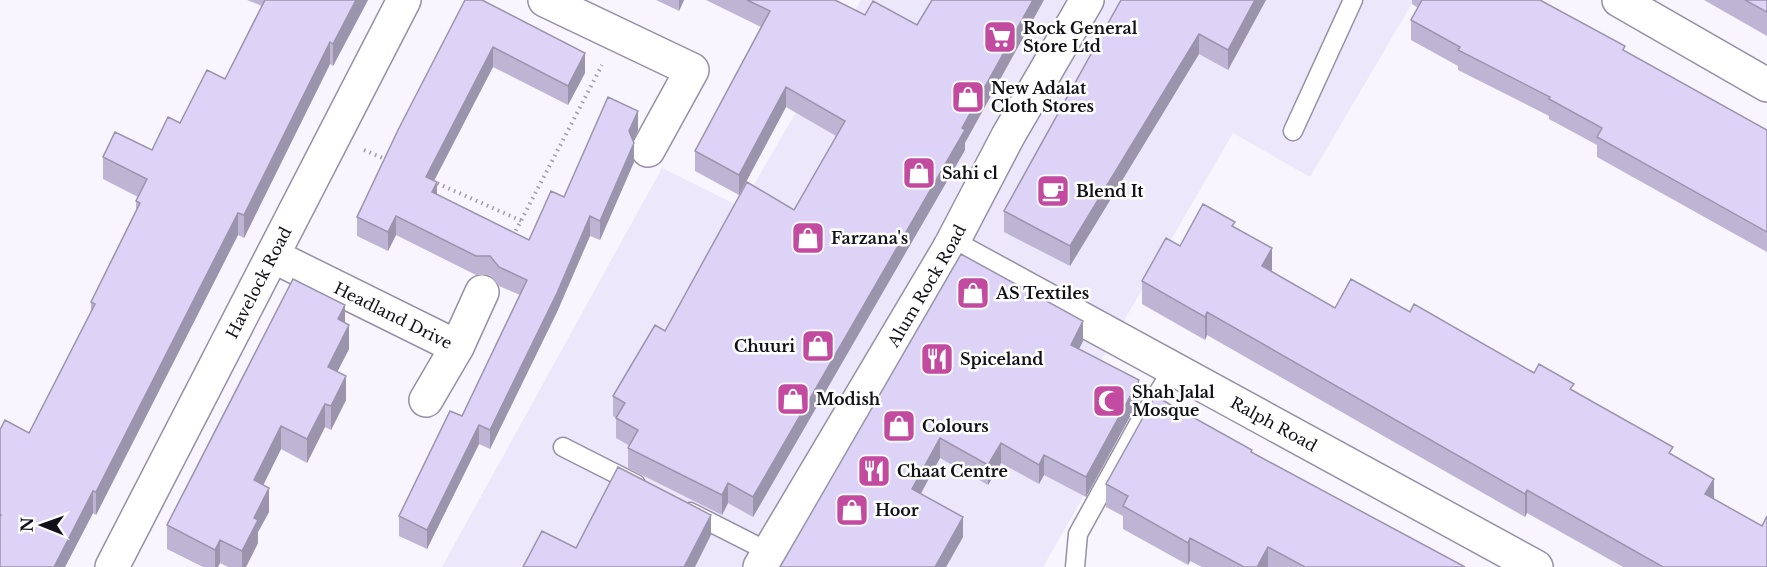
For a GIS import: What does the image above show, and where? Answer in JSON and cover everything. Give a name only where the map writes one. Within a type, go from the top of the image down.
[{"type":"street","name":"Havelock Road","points":[[112,567],[404,0]]},
{"type":"street","points":[[545,0],[692,70],[648,150]]},
{"type":"street","name":"Alum Rock Road","points":[[765,559],[950,247],[1008,136],[1087,0]]},
{"type":"street","points":[[1619,0],[1767,85]]},
{"type":"street","name":"Ralph Road","points":[[950,247],[1536,567]]},
{"type":"street","name":"Headland Drive","points":[[273,256],[457,347],[482,292]]},
{"type":"street","points":[[426,400],[457,347]]},
{"type":"lane","points":[[1293,131],[1353,0]]},
{"type":"lane","points":[[1075,567],[1078,534],[1138,425],[1173,369]]},
{"type":"lane","points":[[563,447],[656,494]]},
{"type":"lane","points":[[676,504],[765,559]]},
{"type":"path","points":[[510,241],[618,34]]},
{"type":"path","points":[[334,136],[396,165]]},
{"type":"path","points":[[428,179],[522,221]]},
{"type":"shaded area","points":[[861,0],[1414,0],[1310,177],[1233,133],[1100,362],[1146,387],[1043,567],[442,567],[662,168],[741,207]]},
{"type":"building","points":[[265,0],[356,0],[333,44],[330,42],[244,215],[238,213],[96,492],[93,491],[54,567],[0,567],[0,430],[5,420],[29,433],[95,304],[91,302],[140,203],[136,201],[147,179],[103,157],[115,132],[152,150],[168,117],[180,123],[207,70],[225,79]]},
{"type":"building","points":[[465,0],[482,0],[585,53],[568,86],[493,47],[426,177],[437,182],[432,192],[529,240],[551,191],[564,197],[608,97],[638,111],[629,131],[634,143],[600,221],[590,216],[557,293],[490,430],[479,425],[427,530],[399,516],[450,411],[462,416],[527,280],[499,267],[490,256],[476,256],[396,216],[388,232],[357,217],[398,130]]},
{"type":"building","points":[[747,0],[835,0],[865,15],[873,1],[917,25],[932,0],[1033,0],[962,128],[965,130],[753,497],[728,483],[722,495],[628,448],[638,430],[616,418],[625,403],[613,396],[655,325],[665,331],[747,182],[794,210],[845,121],[786,87],[739,175],[695,151],[770,11]]},
{"type":"building","points":[[1121,0],[1255,0],[1228,50],[1199,34],[1070,246],[1004,211]]},
{"type":"building","points":[[1422,0],[1540,0],[1625,46],[1623,50],[1767,130],[1767,232],[1597,137],[1602,128],[1549,99],[1550,97],[1458,50],[1460,47],[1411,20]]},
{"type":"building","points":[[1745,0],[1767,0],[1767,12]]},
{"type":"building","points":[[1203,204],[1235,222],[1232,226],[1272,248],[1262,266],[1335,308],[1351,279],[1410,312],[1414,304],[1534,373],[1539,364],[1574,384],[1570,389],[1673,447],[1669,453],[1714,479],[1705,494],[1762,526],[1767,516],[1767,567],[1663,567],[1527,490],[1525,494],[1207,312],[1205,317],[1142,281],[1166,238],[1180,246]]},
{"type":"building","points":[[961,254],[1083,321],[1071,345],[1139,380],[1086,477],[1044,455],[1039,465],[1001,443],[988,465],[940,438],[912,489],[963,517],[935,567],[780,567]]},
{"type":"building","points":[[293,279],[345,305],[338,319],[349,325],[328,367],[346,376],[331,406],[325,404],[307,439],[281,426],[254,480],[269,488],[254,518],[258,520],[242,551],[220,540],[215,550],[167,525]]},
{"type":"building","points":[[1155,396],[1252,450],[1251,452],[1465,567],[1305,567],[1268,547],[1257,567],[1244,567],[1190,538],[1188,543],[1123,506],[1128,496],[1106,484]]},
{"type":"building","points":[[618,467],[711,515],[684,567],[523,567],[542,531],[576,548]]},
{"type":"place","name":"Rock General Store Ltd","points":[[1000,37]]},
{"type":"place","name":"New Adalat Cloth Stores","points":[[968,97]]},
{"type":"place","name":"Sahi cl","points":[[919,173]]},
{"type":"place","name":"Blend It","points":[[1053,191]]},
{"type":"place","name":"Farzana's","points":[[808,238]]},
{"type":"place","name":"AS Textiles","points":[[973,293]]},
{"type":"place","name":"Chuuri","points":[[818,346]]},
{"type":"place","name":"Spiceland","points":[[937,359]]},
{"type":"place","name":"Modish","points":[[793,399]]},
{"type":"place","name":"Shah Jalal Mosque","points":[[1109,401]]},
{"type":"place","name":"Colours","points":[[899,426]]},
{"type":"place","name":"Chaat Centre","points":[[874,471]]},
{"type":"place","name":"Hoor","points":[[852,510]]}]
